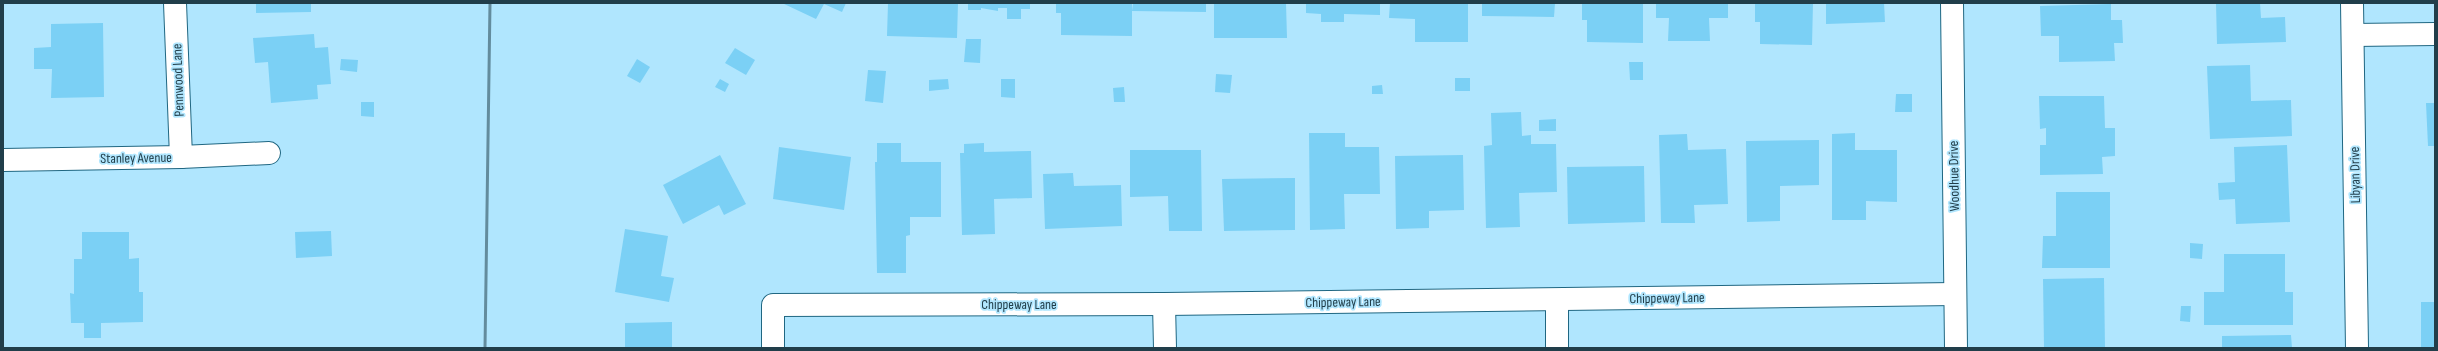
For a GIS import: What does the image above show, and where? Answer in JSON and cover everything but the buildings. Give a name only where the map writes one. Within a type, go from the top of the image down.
[{"type":"street","name":"Pennwood Lane","points":[[175,3],[181,157]]},
{"type":"street","name":"Woodhue Drive","points":[[1952,3],[1956,348]]},
{"type":"street","name":"Libyan Drive","points":[[2352,3],[2357,348]]},
{"type":"street","points":[[2353,36],[2435,34]]},
{"type":"street","name":"Stanley Avenue","points":[[3,160],[181,157],[268,153]]},
{"type":"street","name":"Chippeway Lane","points":[[774,348],[773,305],[1164,304],[1955,294]]},
{"type":"street","points":[[1556,300],[1557,348]]},
{"type":"street","points":[[1164,304],[1165,348]]},
{"type":"railway","points":[[485,348],[490,3]]}]
